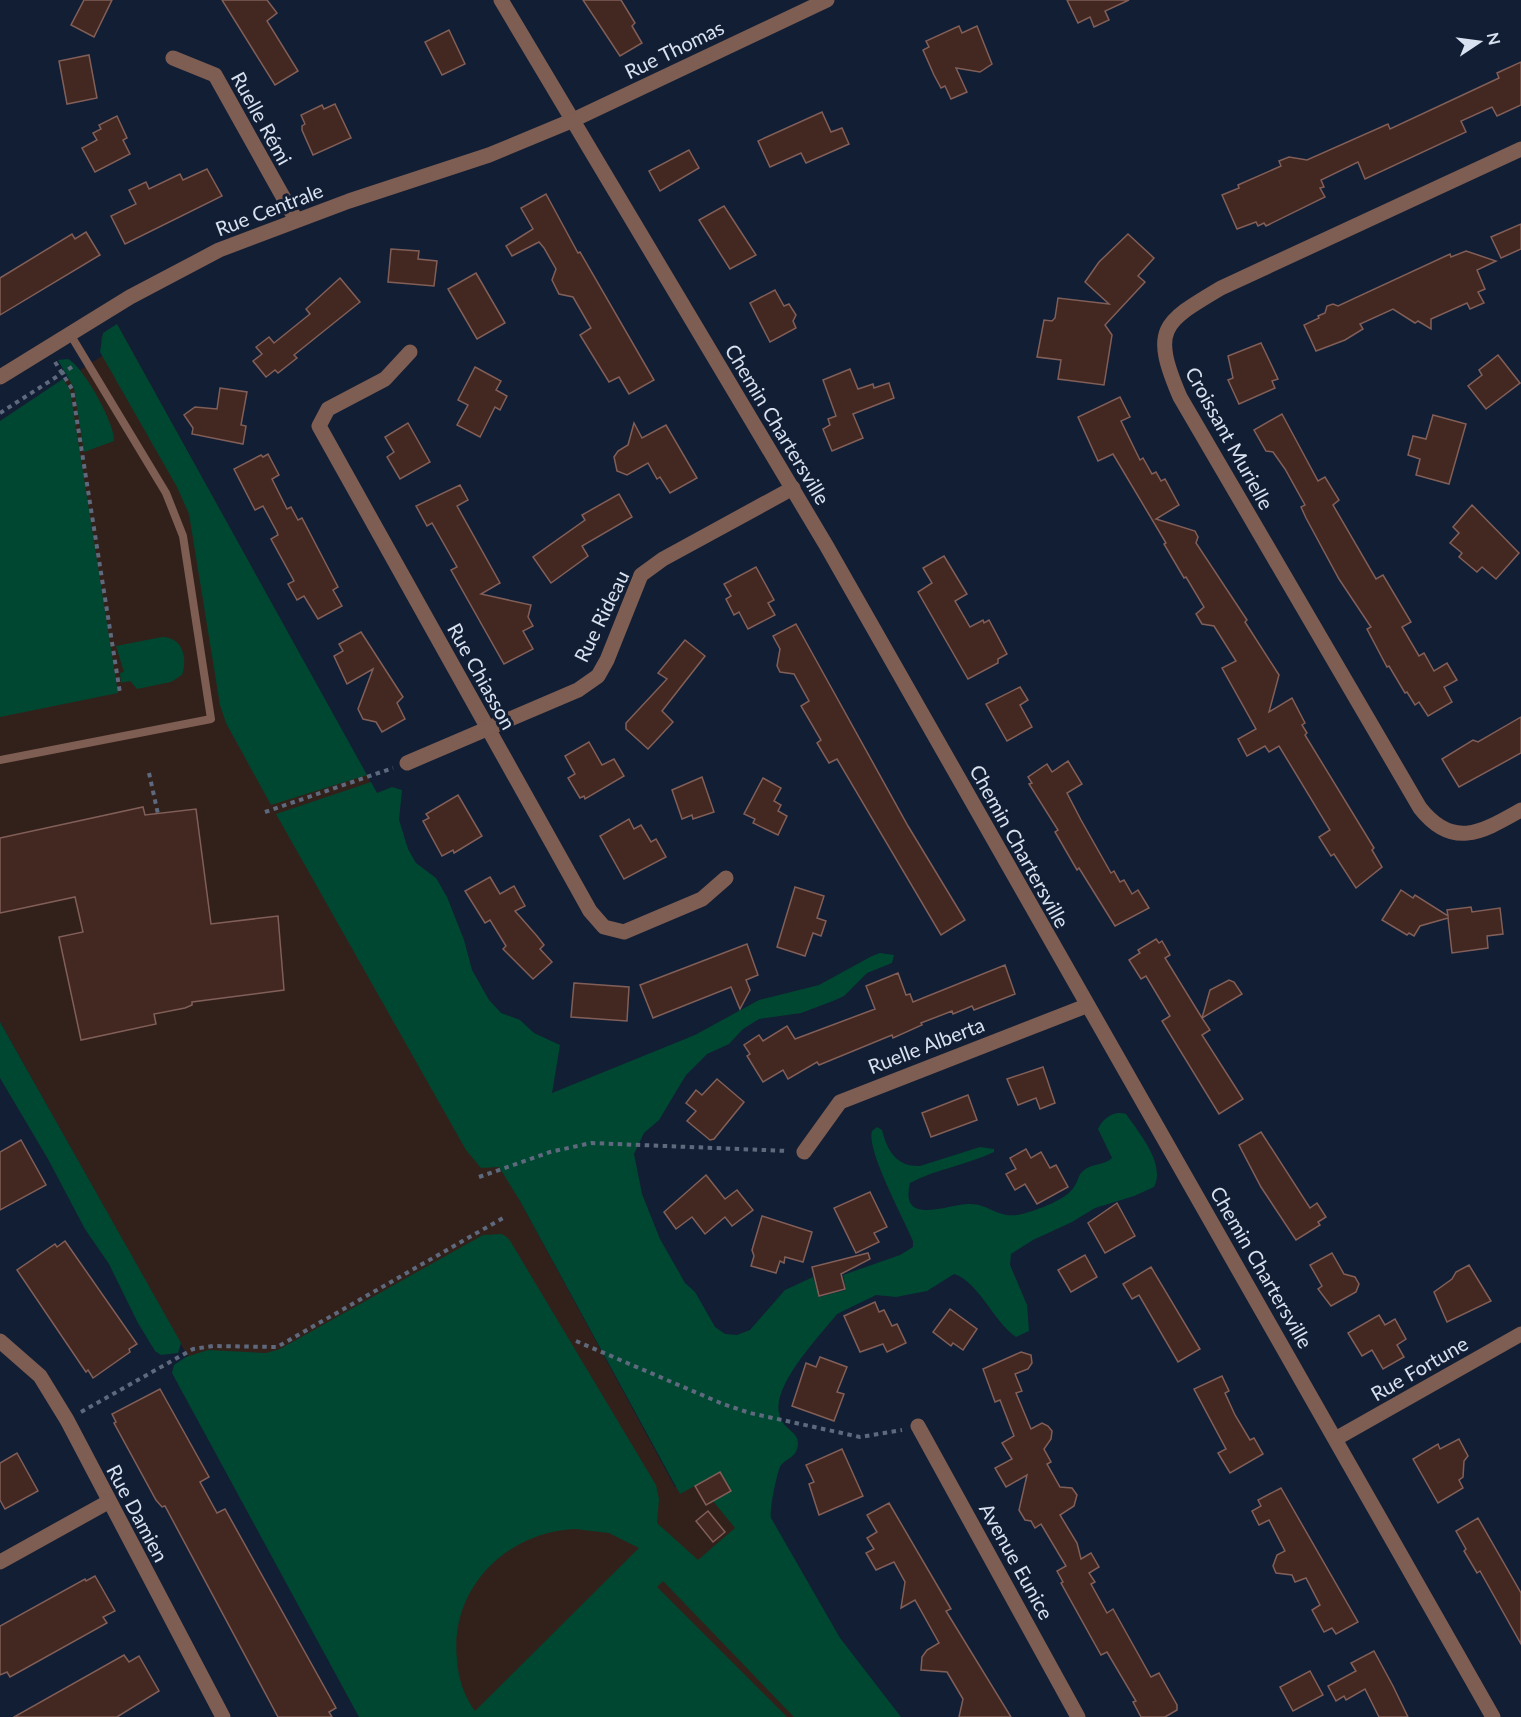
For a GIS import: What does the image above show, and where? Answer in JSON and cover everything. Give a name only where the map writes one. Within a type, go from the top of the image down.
[{"type":"street","name":"Chemin Chartersville","points":[[501,0],[793,488],[1086,1006],[1337,1438],[1493,1717]]},
{"type":"street","name":"Rue Thomas","points":[[572,121],[820,1]]},
{"type":"street","name":"Ruelle Rémi","points":[[173,58],[215,75],[296,220]]},
{"type":"street","name":"Rue Centrale","points":[[0,377],[130,297],[219,250],[296,220],[489,155],[572,121]]},
{"type":"street","name":"Croissant Murielle","points":[[1521,149],[1221,288],[1182,311],[1164,334],[1164,361],[1180,397],[1420,808],[1431,822],[1442,829],[1463,834],[1488,829],[1521,810]]},
{"type":"street","name":"Rue Chiasson","points":[[410,352],[385,379],[328,409],[319,426],[590,910],[603,927],[624,932],[702,899],[726,878]]},
{"type":"street","name":"Rue Rideau","points":[[407,762],[572,693],[598,676],[608,660],[641,575],[663,559],[793,488]]},
{"type":"street","name":"Ruelle Alberta","points":[[804,1152],[840,1102],[1086,1006]]},
{"type":"street","name":"Rue Fortune","points":[[1337,1438],[1521,1334]]},
{"type":"street","name":"Rue Damien","points":[[0,1341],[39,1376],[66,1420],[219,1716]]},
{"type":"street","name":"Avenue Eunice","points":[[918,1426],[1078,1717]]},
{"type":"street","points":[[0,1563],[108,1502]]},
{"type":"lane","points":[[0,760],[211,719],[184,543],[177,516],[166,493],[70,334]]},
{"type":"path","points":[[47,348],[72,389],[120,693]]},
{"type":"path","points":[[0,413],[62,373]]},
{"type":"path","points":[[265,812],[407,762]]},
{"type":"path","points":[[149,773],[158,814]]},
{"type":"path","points":[[479,1177],[550,1152],[591,1143],[804,1152]]},
{"type":"path","points":[[66,1420],[193,1349],[213,1346],[271,1348],[283,1344],[503,1218]]},
{"type":"path","points":[[576,1341],[723,1404],[750,1413],[860,1437],[875,1436],[918,1426]]},
{"type":"shaded area","points":[[117,324],[377,794],[520,1201],[675,1487],[720,1472],[863,1717],[430,1717],[183,1348],[0,1022],[0,421],[102,356],[101,337]]},
{"type":"green space","points":[[117,324],[367,775],[271,805],[226,723],[220,705],[189,514],[177,487],[100,352],[103,333]]},
{"type":"green space","points":[[68,359],[90,384],[110,422],[113,433],[114,441],[84,452],[74,388],[58,360]]},
{"type":"green space","points":[[63,379],[70,390],[118,693],[0,717],[0,421]]},
{"type":"green space","points":[[162,637],[175,641],[182,650],[184,669],[182,675],[171,682],[137,689],[130,681],[121,683],[120,673],[124,672],[116,646]]},
{"type":"green space","points":[[371,782],[377,793],[392,787],[402,790],[399,820],[408,849],[416,863],[436,878],[447,897],[464,940],[472,970],[489,1000],[501,1013],[520,1020],[534,1033],[560,1045],[552,1093],[695,1035],[759,1000],[819,985],[880,953],[894,955],[892,963],[867,973],[844,996],[801,1013],[759,1019],[743,1029],[729,1044],[707,1054],[686,1075],[659,1120],[644,1133],[634,1154],[642,1194],[660,1239],[685,1283],[695,1292],[715,1327],[725,1334],[737,1335],[750,1330],[785,1290],[813,1277],[819,1297],[846,1290],[843,1275],[900,1255],[913,1247],[913,1241],[875,1153],[872,1131],[877,1127],[882,1130],[894,1156],[912,1166],[920,1166],[980,1147],[994,1149],[994,1152],[910,1183],[909,1197],[912,1205],[919,1209],[939,1209],[970,1204],[1007,1215],[1022,1214],[1051,1204],[1070,1192],[1086,1168],[1112,1158],[1098,1129],[1109,1116],[1117,1113],[1126,1114],[1138,1130],[1157,1169],[1154,1187],[1095,1208],[1011,1254],[1010,1265],[1027,1305],[1029,1331],[1016,1337],[1000,1322],[979,1293],[963,1278],[954,1274],[927,1291],[896,1297],[876,1295],[837,1314],[797,1364],[781,1393],[778,1407],[781,1419],[795,1436],[798,1444],[794,1454],[779,1469],[772,1500],[771,1518],[840,1638],[901,1717],[794,1717],[663,1581],[657,1587],[787,1717],[359,1717],[172,1373],[174,1365],[186,1357],[208,1350],[266,1353],[280,1349],[483,1235],[502,1234],[509,1239],[656,1485],[659,1499],[657,1523],[698,1560],[735,1528],[713,1501],[730,1491],[720,1472],[680,1494],[520,1201],[499,1167],[481,1168],[466,1150],[276,814]],"holes":[[[575,1529],[609,1533],[639,1548],[475,1711],[462,1687],[457,1660],[457,1634],[462,1610],[473,1588],[487,1569],[505,1553],[526,1541],[550,1533]]]},
{"type":"green space","points":[[0,1022],[181,1343],[178,1353],[161,1355],[155,1351],[138,1323],[109,1264],[85,1229],[48,1159],[0,1078]]},
{"type":"building","points":[[84,0],[112,0],[94,37],[71,25]]},
{"type":"building","points":[[222,0],[267,0],[277,13],[267,21],[298,71],[275,85]]},
{"type":"building","points":[[583,0],[621,0],[635,23],[632,26],[642,43],[620,56]]},
{"type":"building","points":[[1067,0],[1129,0],[1105,11],[1109,20],[1094,27],[1090,17],[1078,23]]},
{"type":"building","points":[[959,26],[962,33],[977,26],[992,64],[980,72],[956,68],[967,92],[951,99],[945,86],[941,88],[923,50],[929,47],[926,41]]},
{"type":"building","points":[[449,30],[465,64],[442,75],[425,42]]},
{"type":"building","points":[[89,55],[97,98],[67,104],[59,61]]},
{"type":"building","points":[[1521,62],[1521,105],[1497,116],[1492,107],[1461,121],[1466,132],[1365,179],[1358,162],[1321,180],[1324,187],[1320,188],[1325,197],[1266,226],[1264,223],[1258,226],[1256,222],[1237,229],[1222,195],[1239,188],[1238,185],[1281,166],[1279,161],[1289,157],[1307,160],[1388,124],[1390,129],[1499,78],[1497,73]]},
{"type":"building","points":[[335,104],[351,138],[313,155],[302,130],[305,124],[301,115],[322,105],[324,109]]},
{"type":"building","points":[[822,112],[831,132],[842,128],[849,144],[806,163],[801,153],[770,167],[758,141]]},
{"type":"building","points":[[117,116],[127,138],[123,140],[130,154],[95,172],[82,148],[97,140],[93,133],[101,129],[99,125]]},
{"type":"building","points":[[689,150],[699,168],[660,191],[649,171]]},
{"type":"building","points":[[207,169],[222,196],[125,244],[111,216],[136,204],[129,190],[146,182],[149,189],[180,174],[183,180]]},
{"type":"building","points":[[546,194],[578,253],[580,252],[654,380],[629,394],[619,377],[609,382],[580,335],[591,328],[573,297],[559,294],[552,280],[556,269],[544,248],[539,242],[512,256],[506,246],[533,229],[521,208]]},
{"type":"building","points":[[724,206],[756,255],[730,269],[699,220]]},
{"type":"building","points":[[1521,224],[1521,249],[1501,258],[1491,237]]},
{"type":"building","points":[[86,232],[100,255],[0,315],[0,278],[72,234],[75,239]]},
{"type":"building","points":[[1128,234],[1154,258],[1138,276],[1145,282],[1105,325],[1112,335],[1104,385],[1058,379],[1061,360],[1037,357],[1044,320],[1052,321],[1055,318],[1058,298],[1109,304],[1085,282],[1099,262]]},
{"type":"building","points":[[391,249],[419,251],[418,259],[437,261],[434,286],[388,282]]},
{"type":"building","points":[[1466,251],[1496,261],[1477,270],[1485,289],[1478,292],[1484,303],[1470,309],[1467,303],[1431,319],[1431,329],[1418,321],[1415,323],[1393,309],[1360,324],[1363,329],[1345,340],[1316,351],[1304,325],[1319,318],[1318,316],[1325,313],[1327,306],[1333,304],[1338,306],[1450,254],[1451,257]]},
{"type":"building","points":[[476,273],[505,323],[477,339],[448,289]]},
{"type":"building","points":[[340,278],[360,302],[294,355],[297,358],[278,373],[275,370],[266,377],[253,361],[262,354],[256,347],[269,337],[274,343],[310,314],[306,309]]},
{"type":"building","points":[[775,290],[784,306],[789,304],[796,315],[793,321],[796,328],[770,342],[750,303]]},
{"type":"building","points":[[1261,343],[1278,379],[1272,381],[1275,388],[1239,404],[1228,380],[1233,378],[1228,356]]},
{"type":"building","points":[[1498,355],[1520,383],[1486,409],[1468,386],[1482,375],[1479,370]]},
{"type":"building","points":[[475,367],[501,381],[496,390],[507,396],[500,410],[495,407],[480,437],[457,425],[468,405],[458,400]]},
{"type":"building","points":[[850,369],[858,389],[873,384],[874,388],[889,383],[894,398],[853,414],[863,438],[832,451],[823,429],[830,425],[828,419],[836,416],[823,380]]},
{"type":"building","points":[[220,388],[247,392],[241,425],[246,426],[243,444],[192,434],[193,428],[184,415],[195,407],[217,409]]},
{"type":"building","points":[[1120,397],[1130,417],[1121,421],[1140,460],[1143,458],[1152,474],[1156,472],[1161,481],[1165,479],[1179,505],[1156,519],[1195,531],[1198,537],[1196,543],[1247,620],[1245,622],[1279,675],[1269,712],[1292,698],[1305,723],[1302,725],[1307,733],[1305,735],[1374,848],[1372,850],[1382,867],[1356,888],[1334,854],[1331,856],[1319,837],[1330,830],[1279,746],[1269,752],[1265,746],[1247,756],[1238,739],[1256,729],[1222,668],[1236,661],[1214,626],[1202,624],[1196,614],[1204,607],[1186,577],[1184,578],[1113,454],[1098,461],[1078,417]]},
{"type":"building","points":[[1282,414],[1318,481],[1325,477],[1339,500],[1333,505],[1376,579],[1383,575],[1411,622],[1402,627],[1419,656],[1424,653],[1434,671],[1447,663],[1457,680],[1444,687],[1452,702],[1428,716],[1419,702],[1415,705],[1389,666],[1387,667],[1367,629],[1371,627],[1339,579],[1306,518],[1301,507],[1305,505],[1285,469],[1273,452],[1266,451],[1254,430]]},
{"type":"building","points":[[1433,415],[1466,424],[1449,484],[1416,475],[1420,459],[1408,455],[1413,436],[1426,439]]},
{"type":"building","points":[[408,423],[430,462],[400,479],[387,457],[394,452],[385,437]]},
{"type":"building","points":[[634,423],[642,438],[666,425],[697,478],[670,493],[660,477],[657,479],[648,463],[627,475],[617,471],[614,457],[618,451],[628,445]]},
{"type":"building","points":[[268,454],[279,475],[272,479],[287,509],[291,507],[298,520],[302,518],[338,587],[333,590],[342,606],[318,619],[304,596],[297,600],[288,584],[294,581],[271,539],[278,535],[277,532],[263,506],[255,510],[234,469],[261,455],[263,457]]},
{"type":"building","points":[[460,485],[468,500],[457,506],[500,583],[481,594],[531,605],[528,617],[533,626],[523,631],[533,649],[504,664],[451,570],[457,567],[432,523],[427,526],[416,506]]},
{"type":"building","points":[[619,494],[632,517],[582,546],[588,556],[551,583],[533,557],[585,520],[582,515]]},
{"type":"building","points":[[1472,505],[1519,553],[1496,579],[1482,567],[1477,572],[1459,557],[1462,553],[1450,543],[1459,533],[1453,527]]},
{"type":"building","points":[[944,556],[967,594],[955,601],[970,627],[983,620],[984,623],[989,620],[1007,654],[998,659],[998,663],[968,679],[918,592],[932,583],[923,568]]},
{"type":"building","points":[[756,567],[774,600],[768,603],[775,615],[748,629],[739,612],[734,615],[726,599],[731,596],[724,584]]},
{"type":"building","points":[[796,624],[908,826],[965,920],[941,935],[837,759],[829,763],[817,743],[821,740],[801,706],[809,701],[794,674],[780,672],[777,666],[780,649],[773,636]]},
{"type":"building","points":[[361,632],[403,697],[397,703],[405,719],[382,732],[376,722],[363,719],[358,709],[373,669],[347,684],[334,656],[343,651],[339,644]]},
{"type":"building","points":[[685,640],[705,656],[662,711],[673,722],[648,749],[626,729],[626,723],[667,679],[658,673]]},
{"type":"building","points":[[1020,687],[1028,700],[1020,705],[1032,727],[1007,741],[986,704]]},
{"type":"building","points":[[1521,717],[1521,753],[1459,787],[1442,759],[1473,740],[1478,742]]},
{"type":"building","points":[[589,742],[602,765],[614,759],[624,776],[585,799],[584,796],[580,798],[568,778],[575,774],[565,756]]},
{"type":"building","points":[[1068,761],[1082,784],[1067,793],[1081,820],[1111,873],[1114,871],[1120,882],[1124,880],[1132,894],[1138,890],[1149,908],[1115,926],[1079,868],[1077,870],[1055,832],[1058,830],[1029,784],[1032,783],[1028,777],[1047,764],[1052,772]]},
{"type":"building","points":[[702,777],[714,812],[693,819],[692,815],[682,819],[672,790]]},
{"type":"building","points":[[763,778],[781,788],[774,801],[781,805],[778,811],[787,816],[778,835],[753,823],[755,819],[744,814]]},
{"type":"building","points":[[458,795],[482,836],[454,853],[453,850],[442,856],[423,821],[429,818],[426,814]]},
{"type":"building","points":[[143,807],[145,815],[196,809],[211,924],[278,916],[284,990],[192,1002],[192,1005],[185,1008],[154,1014],[156,1024],[81,1040],[59,937],[83,932],[75,897],[0,913],[0,838]]},
{"type":"building","points":[[629,819],[634,829],[641,825],[651,842],[656,839],[666,857],[624,879],[600,836]]},
{"type":"building","points":[[490,877],[500,894],[514,886],[525,906],[515,911],[544,945],[540,949],[552,962],[533,979],[503,949],[506,946],[490,920],[485,923],[465,891]]},
{"type":"building","points":[[795,887],[824,896],[817,918],[826,921],[821,936],[813,933],[805,956],[777,947]]},
{"type":"building","points":[[1401,890],[1413,898],[1415,895],[1448,916],[1447,910],[1471,907],[1472,912],[1500,908],[1503,934],[1487,936],[1488,948],[1452,953],[1448,918],[1420,926],[1414,936],[1409,933],[1407,935],[1382,920]]},
{"type":"building","points":[[1156,939],[1159,943],[1162,941],[1170,955],[1165,958],[1210,1030],[1202,1035],[1243,1099],[1219,1114],[1162,1021],[1170,1016],[1146,976],[1141,979],[1129,960],[1140,953],[1138,950]]},
{"type":"building","points":[[747,944],[758,975],[746,980],[750,990],[740,1009],[731,987],[653,1018],[640,985]]},
{"type":"building","points":[[1005,965],[1015,994],[974,1010],[972,1006],[953,1014],[952,1011],[921,1023],[922,1025],[893,1038],[892,1035],[819,1065],[817,1062],[788,1079],[783,1070],[763,1082],[747,1056],[750,1054],[744,1045],[759,1035],[763,1041],[787,1026],[795,1039],[875,1009],[866,986],[898,973],[906,995],[910,994],[913,1002]]},
{"type":"building","points":[[1229,980],[1234,982],[1242,994],[1202,1018],[1210,990]]},
{"type":"building","points":[[574,983],[629,987],[627,1021],[571,1017]]},
{"type":"building","points":[[1043,1067],[1055,1103],[1040,1109],[1036,1098],[1018,1105],[1007,1079]]},
{"type":"building","points":[[717,1079],[744,1102],[714,1139],[710,1140],[687,1121],[696,1111],[686,1103],[696,1090],[702,1095]]},
{"type":"building","points":[[968,1095],[977,1120],[931,1137],[922,1113]]},
{"type":"building","points":[[1261,1132],[1310,1208],[1317,1203],[1326,1217],[1318,1222],[1320,1225],[1296,1240],[1261,1187],[1239,1145]]},
{"type":"building","points":[[21,1140],[46,1185],[0,1210],[0,1152]]},
{"type":"building","points":[[1026,1149],[1031,1158],[1041,1152],[1050,1168],[1056,1165],[1068,1187],[1037,1204],[1025,1184],[1015,1190],[1006,1174],[1016,1169],[1010,1158]]},
{"type":"building","points":[[706,1175],[725,1199],[737,1190],[753,1210],[732,1226],[725,1217],[705,1234],[692,1217],[676,1229],[664,1212]]},
{"type":"building","points":[[870,1192],[887,1227],[874,1233],[879,1242],[856,1253],[834,1208]]},
{"type":"building","points":[[1117,1203],[1135,1236],[1105,1253],[1088,1223]]},
{"type":"building","points":[[762,1216],[812,1232],[803,1262],[785,1257],[784,1263],[780,1261],[776,1273],[751,1266],[754,1256],[752,1250]]},
{"type":"building","points":[[65,1241],[137,1344],[129,1349],[130,1352],[93,1378],[88,1370],[86,1372],[17,1270],[55,1244],[57,1247]]},
{"type":"building","points":[[868,1253],[870,1259],[841,1274],[845,1289],[819,1296],[812,1267]]},
{"type":"building","points":[[1332,1253],[1344,1274],[1355,1277],[1359,1284],[1356,1292],[1331,1306],[1318,1289],[1322,1286],[1310,1265]]},
{"type":"building","points":[[1085,1255],[1097,1277],[1071,1292],[1058,1270]]},
{"type":"building","points":[[1469,1265],[1491,1301],[1447,1322],[1434,1292],[1452,1279],[1456,1272]]},
{"type":"building","points":[[1151,1267],[1200,1349],[1178,1362],[1139,1295],[1132,1299],[1123,1284]]},
{"type":"building","points":[[875,1302],[879,1312],[884,1310],[892,1326],[897,1324],[906,1343],[887,1352],[883,1344],[860,1352],[844,1316]]},
{"type":"building","points":[[950,1309],[977,1329],[963,1350],[953,1343],[951,1346],[933,1332]]},
{"type":"building","points":[[1379,1315],[1385,1325],[1395,1319],[1406,1339],[1397,1345],[1404,1357],[1383,1369],[1372,1350],[1362,1356],[1348,1333]]},
{"type":"building","points":[[1021,1352],[1031,1355],[1032,1363],[1028,1369],[1015,1374],[1022,1391],[1016,1393],[1031,1429],[1042,1423],[1052,1431],[1051,1439],[1044,1449],[1051,1462],[1047,1464],[1060,1487],[1072,1488],[1077,1495],[1074,1506],[1060,1515],[1077,1543],[1081,1559],[1091,1553],[1099,1567],[1089,1573],[1095,1582],[1091,1584],[1107,1613],[1113,1609],[1151,1677],[1159,1673],[1177,1705],[1177,1710],[1165,1717],[1141,1717],[1133,1702],[1136,1701],[1107,1652],[1101,1655],[1061,1583],[1063,1582],[1057,1571],[1066,1566],[1041,1524],[1035,1528],[1031,1521],[1025,1520],[1019,1510],[1027,1475],[1006,1487],[995,1468],[1012,1459],[1002,1443],[1014,1436],[1000,1400],[995,1402],[983,1369]]},
{"type":"building","points":[[820,1357],[847,1367],[837,1392],[844,1394],[834,1421],[792,1406],[806,1363],[816,1367]]},
{"type":"building","points":[[1222,1376],[1229,1391],[1225,1393],[1235,1415],[1250,1440],[1254,1438],[1263,1454],[1230,1473],[1218,1453],[1226,1449],[1194,1389]]},
{"type":"building","points":[[160,1389],[209,1477],[200,1482],[217,1513],[225,1509],[336,1708],[329,1712],[332,1717],[278,1717],[165,1506],[162,1507],[156,1500],[114,1423],[116,1422],[112,1414]]},
{"type":"building","points":[[1459,1439],[1468,1456],[1464,1461],[1463,1477],[1459,1480],[1463,1488],[1438,1503],[1413,1459],[1438,1444],[1440,1449]]},
{"type":"building","points":[[842,1449],[863,1496],[819,1515],[809,1484],[814,1482],[806,1465]]},
{"type":"building","points":[[17,1453],[38,1491],[5,1509],[0,1500],[0,1463]]},
{"type":"building","points":[[720,1472],[731,1491],[706,1505],[695,1486]]},
{"type":"building","points":[[1281,1488],[1358,1622],[1336,1634],[1332,1628],[1324,1632],[1312,1610],[1320,1605],[1306,1578],[1295,1582],[1292,1575],[1276,1573],[1273,1566],[1277,1555],[1285,1551],[1269,1520],[1259,1525],[1252,1511],[1261,1506],[1258,1500]]},
{"type":"building","points":[[889,1503],[951,1609],[946,1611],[1011,1717],[959,1717],[963,1699],[947,1672],[921,1670],[922,1657],[927,1650],[939,1643],[915,1600],[901,1608],[905,1582],[894,1562],[876,1570],[866,1553],[874,1549],[867,1538],[877,1532],[867,1515]]},
{"type":"building","points":[[708,1511],[725,1532],[713,1542],[696,1521]]},
{"type":"building","points":[[1478,1518],[1521,1593],[1521,1644],[1480,1571],[1477,1573],[1464,1551],[1466,1549],[1456,1531]]},
{"type":"building","points":[[95,1576],[115,1611],[103,1617],[107,1623],[10,1677],[7,1672],[0,1675],[0,1626],[85,1579],[86,1581]]},
{"type":"building","points":[[1374,1651],[1408,1717],[1379,1717],[1365,1689],[1346,1700],[1344,1696],[1336,1701],[1328,1686],[1356,1671],[1351,1663]]},
{"type":"building","points":[[124,1655],[129,1662],[139,1656],[159,1691],[117,1717],[14,1717]]},
{"type":"building","points":[[1310,1671],[1323,1695],[1293,1711],[1280,1687]]}]
